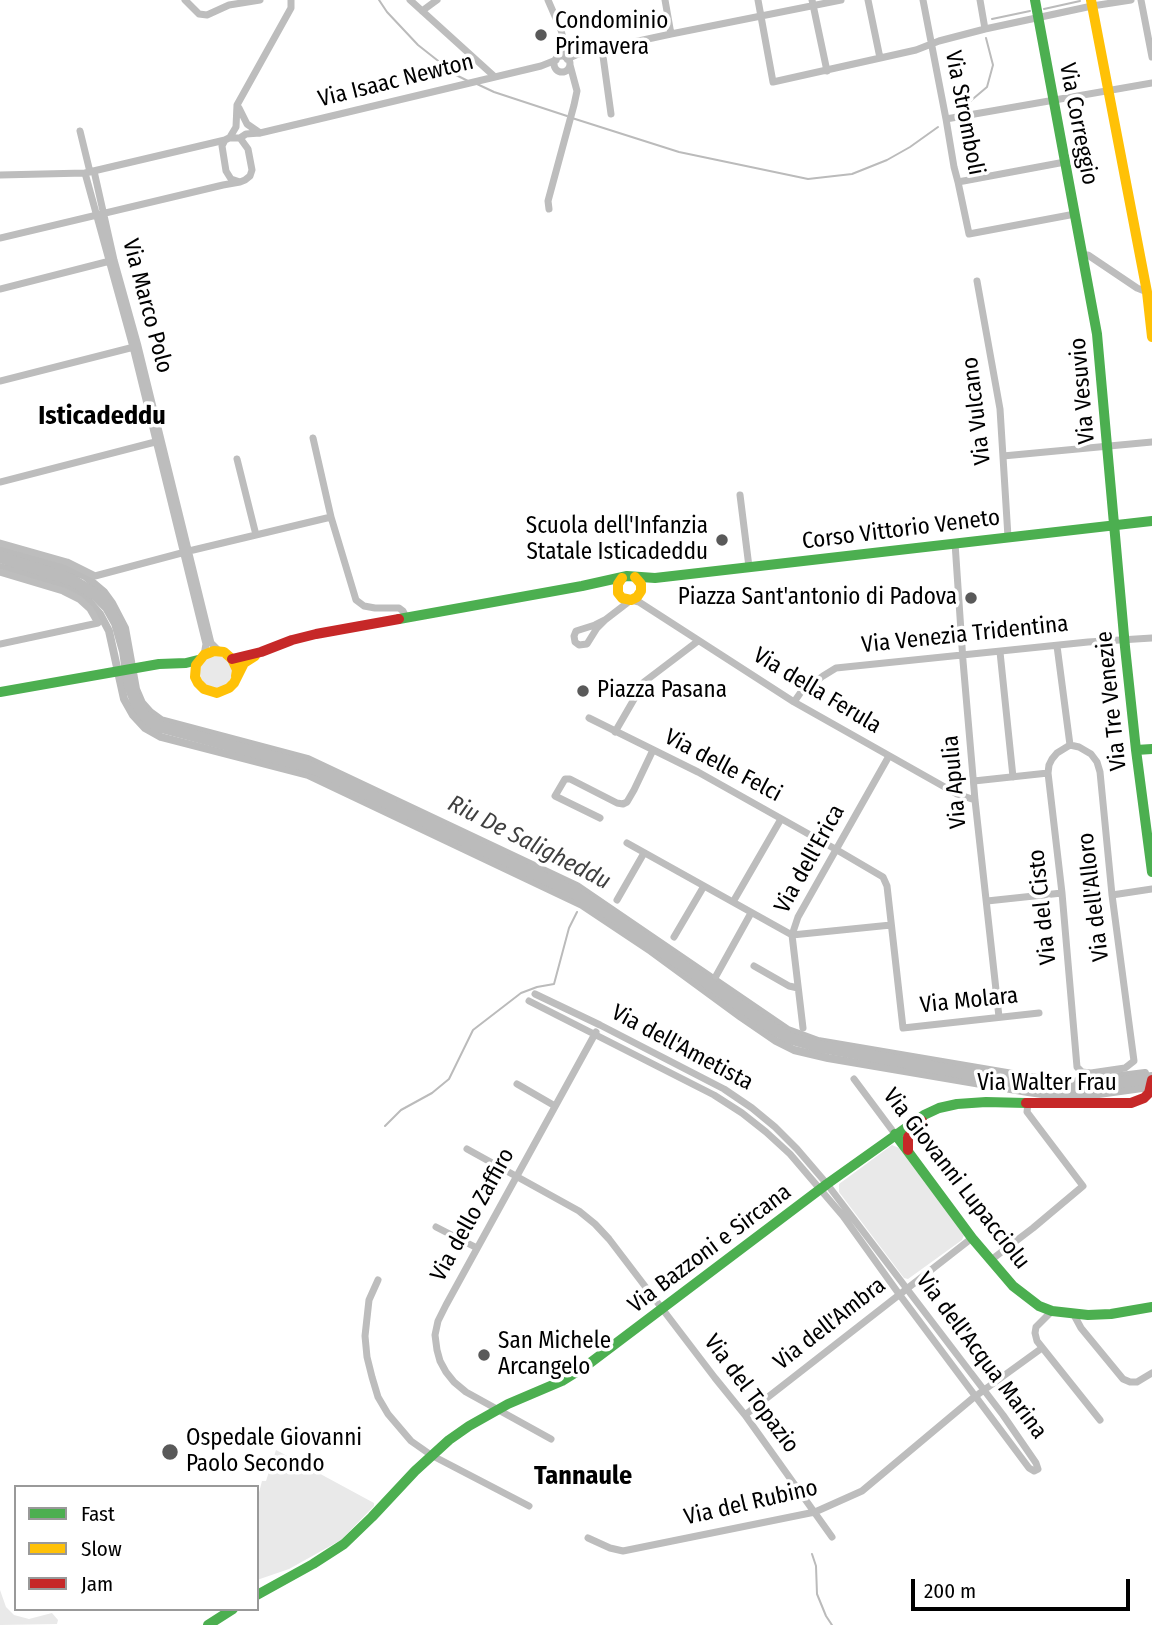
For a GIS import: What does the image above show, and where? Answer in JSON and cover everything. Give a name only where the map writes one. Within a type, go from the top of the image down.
[{"type":"street","points":[[185,0],[199,14],[207,15],[229,5],[260,0]]},
{"type":"street","points":[[410,0],[495,77]]},
{"type":"street","points":[[422,11],[437,0]]},
{"type":"street","points":[[548,0],[561,30],[568,65],[577,91],[548,201],[549,209]]},
{"type":"street","points":[[665,0],[671,34]]},
{"type":"street","points":[[758,0],[773,82],[916,50],[939,41],[1039,19],[1091,3],[1131,0]]},
{"type":"street","points":[[568,65],[572,56],[813,3],[841,0]]},
{"type":"street","points":[[868,0],[880,58]]},
{"type":"street","name":"Via Stromboli","points":[[923,0],[969,234],[1075,214]]},
{"type":"street","points":[[980,0],[985,29]]},
{"type":"street","name":"Via Correggio","points":[[1035,0],[1083,255]]},
{"type":"street","points":[[1141,0],[1152,57]]},
{"type":"street","points":[[813,3],[827,71]]},
{"type":"street","points":[[1091,3],[1151,309],[1152,337]]},
{"type":"street","points":[[240,182],[228,176],[222,152],[236,127],[237,106],[291,4]]},
{"type":"street","points":[[602,49],[611,114]]},
{"type":"street","points":[[555,64],[561,57],[568,65]]},
{"type":"street","name":"Via Isaac Newton","points":[[240,138],[246,134],[260,133],[541,65],[555,64],[561,72],[568,65]]},
{"type":"street","points":[[946,119],[1152,83]]},
{"type":"street","points":[[0,238],[240,182],[250,176],[252,170],[249,141],[260,133],[247,124],[237,106]]},
{"type":"street","points":[[243,116],[240,138],[248,149]]},
{"type":"street","name":"Via Marco Polo","points":[[80,131],[186,552],[211,643],[219,651]]},
{"type":"street","points":[[0,175],[90,172],[240,138]]},
{"type":"street","points":[[958,182],[1065,162]]},
{"type":"street","points":[[223,185],[228,176]]},
{"type":"street","points":[[1083,255],[1088,255],[1147,292]]},
{"type":"street","name":"Via Vesuvio","points":[[1083,255],[1097,334],[1115,525]]},
{"type":"street","points":[[0,289],[111,260]]},
{"type":"street","name":"Via Vulcano","points":[[977,281],[1000,409],[1008,537]]},
{"type":"street","points":[[0,381],[135,347]]},
{"type":"street","points":[[313,438],[331,517],[356,600],[364,606],[399,608],[406,617]]},
{"type":"street","points":[[0,482],[159,441]]},
{"type":"street","points":[[1003,456],[1152,442]]},
{"type":"street","points":[[237,459],[256,535]]},
{"type":"street","points":[[740,495],[749,567]]},
{"type":"street","points":[[0,543],[67,562],[95,576],[331,517]]},
{"type":"street","name":"Corso Vittorio Veneto","points":[[636,590],[655,578],[1152,521]]},
{"type":"street","name":"Via Tre Venezie","points":[[1115,525],[1136,750],[1152,872]]},
{"type":"street","name":"Via Apulia","points":[[955,543],[975,800],[999,1017]]},
{"type":"street","name":"Via Marco Polo","points":[[186,552],[206,647],[201,657]]},
{"type":"street","points":[[0,572],[54,588],[79,599],[90,609],[98,622],[0,644]]},
{"type":"street","points":[[232,659],[303,637],[627,576],[636,590]]},
{"type":"street","points":[[616,611],[619,604],[618,584],[622,578]]},
{"type":"street","points":[[582,586],[598,586],[618,593],[625,599],[636,590]]},
{"type":"street","points":[[605,620],[576,631],[573,636],[575,642],[584,645],[589,642],[590,637],[605,620],[636,590]]},
{"type":"street","name":"Via della Ferula","points":[[636,590],[645,605],[794,702],[957,793],[975,800]]},
{"type":"street","points":[[584,629],[589,632],[590,637]]},
{"type":"street","name":"Via Venezia Tridentina","points":[[794,702],[801,692],[836,668],[1152,638]]},
{"type":"street","points":[[615,732],[644,682],[698,641]]},
{"type":"street","points":[[974,781],[1048,774],[1049,765],[1057,753],[1070,745],[1058,646]]},
{"type":"street","points":[[0,692],[137,667],[186,663],[208,652],[219,651],[232,659],[237,670],[236,676]]},
{"type":"street","points":[[171,664],[186,668],[204,689],[217,693],[229,688],[244,663],[261,652]]},
{"type":"street","points":[[1000,652],[1013,777]]},
{"type":"street","points":[[195,677],[201,657]]},
{"type":"street","name":"Via delle Felci","points":[[589,718],[698,772],[883,877],[887,886],[903,1028]]},
{"type":"street","name":"Via dell'Alloro","points":[[1070,745],[1086,750],[1097,762],[1100,772],[1112,895],[1134,1061]]},
{"type":"street","points":[[1136,750],[1152,749]]},
{"type":"street","points":[[600,818],[555,796],[565,779],[623,804],[634,790],[653,750]]},
{"type":"street","name":"Via dell'Erica","points":[[803,1028],[792,935],[798,917],[889,756]]},
{"type":"street","name":"Via del Cisto","points":[[1048,774],[1062,893],[1077,1068],[1091,1073],[1125,1068],[1134,1061]]},
{"type":"street","points":[[733,902],[781,819]]},
{"type":"street","points":[[626,842],[792,935],[891,925]]},
{"type":"street","points":[[617,900],[644,853]]},
{"type":"street","points":[[674,937],[704,886]]},
{"type":"street","points":[[1112,895],[1152,889]]},
{"type":"street","points":[[987,901],[1062,893]]},
{"type":"street","points":[[716,976],[751,912]]},
{"type":"street","points":[[754,966],[789,986],[798,988]]},
{"type":"street","name":"Via dell'Ametista","points":[[535,994],[724,1089],[752,1108],[797,1149],[824,1186]]},
{"type":"street","name":"Via dell'Ametista","points":[[529,1001],[714,1095],[766,1132],[824,1186]]},
{"type":"street","name":"Via Molara","points":[[903,1028],[1039,1013]]},
{"type":"street","name":"Via dello Zaffiro","points":[[551,1439],[466,1392],[454,1382],[446,1372],[437,1350],[435,1335],[438,1321],[600,1025]]},
{"type":"street","name":"Via Giovanni Lupacciolu","points":[[854,1079],[972,1238],[1024,1295],[1039,1306],[1074,1315],[1111,1314],[1152,1307]]},
{"type":"street","points":[[517,1084],[555,1106]]},
{"type":"street","name":"Via Walter Frau","points":[[895,1134],[924,1115],[957,1104],[1131,1103],[1144,1098],[1151,1085]]},
{"type":"street","points":[[991,1260],[1083,1186],[1027,1112],[1028,1102]]},
{"type":"street","points":[[908,1152],[908,1137],[939,1108]]},
{"type":"street","name":"Via Bazzoni e Sircana","points":[[259,1594],[313,1564],[357,1533],[431,1455],[469,1426],[586,1366],[895,1134]]},
{"type":"street","name":"Via del Topazio","points":[[467,1149],[579,1211],[595,1224],[663,1309],[713,1380],[745,1415],[832,1537]]},
{"type":"street","name":"Via dell'Acqua Marina","points":[[824,1186],[899,1294],[980,1394],[1037,1462],[1038,1469],[1034,1471],[1029,1468],[980,1394],[907,1289],[824,1186]]},
{"type":"street","points":[[436,1227],[477,1248]]},
{"type":"street","name":"Via dell'Ambra","points":[[745,1415],[972,1238]]},
{"type":"street","points":[[378,1280],[369,1300],[365,1336],[372,1377],[387,1414],[411,1441],[431,1455],[529,1506]]},
{"type":"street","points":[[1052,1311],[1036,1327],[1037,1341],[1100,1420]]},
{"type":"street","points":[[1074,1315],[1123,1379],[1137,1382],[1152,1373]]},
{"type":"street","name":"Via del Rubino","points":[[587,1538],[610,1549],[623,1551],[815,1513],[862,1490],[980,1394],[1042,1348]]},
{"type":"street","points":[[208,1625],[230,1611]]},
{"type":"shaded area","points":[[216,656],[227,661],[232,672],[227,683],[216,688],[205,683],[200,672],[205,661]]},
{"type":"shaded area","points":[[892,1145],[899,1148],[964,1235],[962,1240],[908,1279],[904,1278],[839,1192],[839,1184]]},
{"type":"shaded area","points":[[276,1450],[374,1503],[374,1506],[341,1540],[289,1569],[259,1579],[259,1492],[262,1481],[266,1481]]},
{"type":"shaded area","points":[[0,1590],[6,1607],[14,1615],[29,1619],[52,1613],[58,1620],[57,1624],[0,1625]]},
{"type":"waterway","points":[[379,0],[418,45],[456,75],[468,81]]},
{"type":"waterway","points":[[1044,9],[1080,1]]},
{"type":"waterway","points":[[992,19],[1030,11]]},
{"type":"waterway","points":[[961,109],[987,87],[993,65],[986,38]]},
{"type":"waterway","points":[[477,84],[567,116]]},
{"type":"waterway","points":[[572,118],[679,152],[808,179],[852,174],[887,160],[938,127]]},
{"type":"waterway","name":"Riu De Saligheddu","points":[[0,549],[74,571],[85,576],[104,592],[125,628],[136,689],[142,703],[161,720],[308,759],[577,886],[788,1030],[818,1041],[1054,1081],[1071,1082],[1145,1073],[1142,1088],[1077,1097],[1056,1096],[794,1050],[776,1041],[582,905],[308,775],[161,737],[145,728],[124,699],[109,631],[100,614],[87,599],[53,581],[0,567]]},
{"type":"waterway","name":"Riu De Saligheddu","points":[[0,557],[72,580],[96,595],[108,607],[117,623],[136,702],[144,715],[158,726],[321,771],[567,889],[592,902],[789,1038],[817,1046],[1052,1089],[1073,1089],[1152,1078]]},
{"type":"waterway","name":"Riu De Saligheddu","points":[[587,903],[592,902]]},
{"type":"waterway","points":[[385,1126],[401,1110],[432,1093],[449,1079],[473,1030],[521,993],[554,984],[569,928],[577,912]]},
{"type":"waterway","points":[[812,1554],[816,1566],[817,1594],[832,1625]]},
{"type":"traffic: fast","points":[[1035,0],[1097,334],[1125,647],[1152,872]]},
{"type":"traffic: fast","points":[[399,619],[627,576],[655,578],[1152,521]]},
{"type":"traffic: fast","points":[[0,692],[159,664],[198,660]]},
{"type":"traffic: fast","points":[[1136,750],[1152,749]]},
{"type":"traffic: fast","points":[[259,1594],[344,1544],[449,1440],[508,1404],[562,1381],[586,1366],[827,1184],[924,1115],[957,1104],[1026,1103]]},
{"type":"traffic: fast","points":[[895,1134],[972,1238],[1013,1286],[1039,1306],[1052,1311],[1088,1315],[1152,1307]]},
{"type":"traffic: fast","points":[[208,1625],[230,1611]]},
{"type":"traffic: slow","points":[[1091,0],[1147,292],[1152,337]]},
{"type":"traffic: slow","points":[[622,578],[618,584],[618,593],[622,598],[631,600],[641,591],[641,584],[635,577]]},
{"type":"traffic: slow","points":[[236,676],[237,670],[232,659],[224,652],[214,651],[204,655],[196,665],[195,677],[198,683],[204,689],[217,693],[229,688],[244,663],[255,656]]},
{"type":"traffic: jam","points":[[232,659],[316,634],[399,619]]},
{"type":"traffic: jam","points":[[1026,1103],[1131,1103],[1149,1093],[1152,1080]]},
{"type":"traffic: jam","points":[[908,1150],[908,1137],[922,1121]]},
{"type":"place","name":"Condominio Primavera","points":[[541,35]]},
{"type":"place","name":"Scuola dell'Infanzia Statale Isticadeddu","points":[[722,540]]},
{"type":"place","name":"Piazza Sant'antonio di Padova","points":[[971,598]]},
{"type":"place","name":"Piazza Pasana","points":[[583,691]]},
{"type":"place","name":"San Michele Arcangelo","points":[[484,1355]]},
{"type":"place","name":"Ospedale Giovanni Paolo Secondo","points":[[170,1452]]},
{"type":"district","name":"Isticadeddu","points":[[102,417]]},
{"type":"district","name":"Tannaule","points":[[583,1477]]}]
